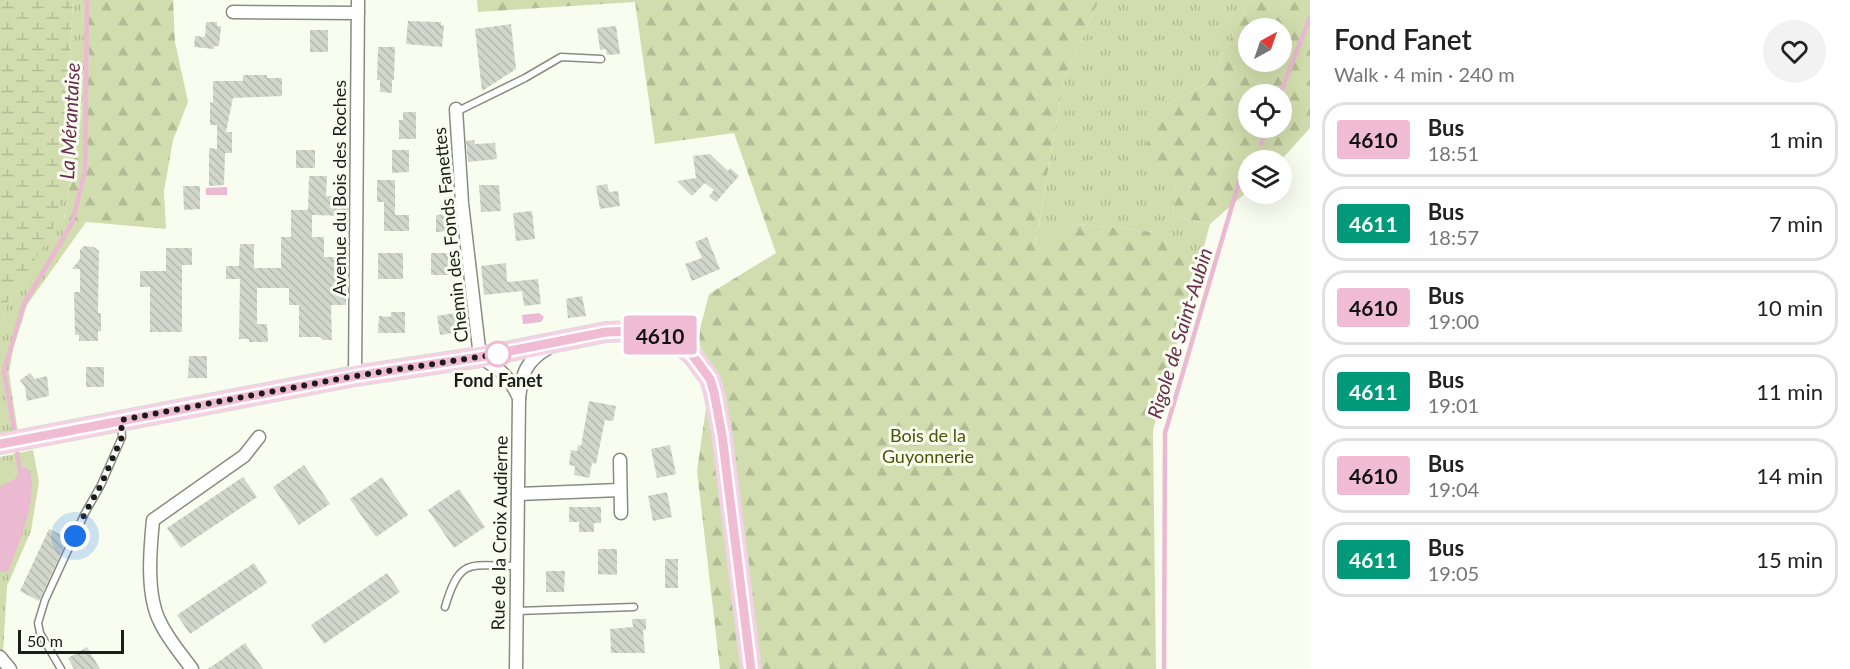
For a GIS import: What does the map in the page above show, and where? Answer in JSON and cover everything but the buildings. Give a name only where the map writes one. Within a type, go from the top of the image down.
[{"type":"main road","points":[[10,442],[355,376],[480,357],[606,332],[647,332],[661,336],[684,348],[702,366],[710,379],[722,435],[751,669]]},
{"type":"street","name":"Avenue du Bois des Roches","points":[[355,376],[358,0]]},
{"type":"street","points":[[233,12],[358,13]]},
{"type":"street","name":"Chemin des Fonds Fanettes","points":[[456,110],[462,203],[480,357]]},
{"type":"street","name":"Rue de la Croix Audierne","points":[[516,669],[519,398],[522,376],[534,356],[557,342]]},
{"type":"street","points":[[480,357],[499,368],[512,383],[519,398]]},
{"type":"street","points":[[192,669],[160,623],[152,602],[153,520],[244,456],[259,437]]},
{"type":"street","points":[[620,460],[621,513]]},
{"type":"street","points":[[518,494],[620,489]]},
{"type":"street","points":[[0,657],[10,669]]},
{"type":"lane","points":[[456,110],[525,78],[561,57],[601,59]]},
{"type":"lane","points":[[61,669],[40,633],[38,623],[45,600],[122,437],[121,420]]},
{"type":"lane","points":[[445,607],[458,574],[469,566],[517,566]]},
{"type":"lane","points":[[516,611],[634,607]]},
{"type":"green space","points":[[0,0],[73,0],[65,158],[59,216],[45,244],[10,297],[0,326]]},
{"type":"green space","points":[[73,0],[80,0],[90,58],[64,219],[86,222],[27,305],[13,349],[9,373],[18,433],[0,436],[0,326],[10,297],[21,279],[62,180]]},
{"type":"green space","points":[[80,0],[173,0],[175,42],[188,102],[173,140],[164,191],[166,229],[64,220],[90,58]]},
{"type":"green space","name":"Bois de la Guyonnerie","points":[[477,0],[1099,0],[1064,78],[1035,246],[1079,224],[1154,232],[1198,269],[1153,430],[1156,669],[720,669],[697,471],[712,366],[697,341],[709,294],[776,253],[734,133],[655,144],[635,2],[478,12]]},
{"type":"green space","points":[[1099,0],[1250,0],[1241,18],[1238,18],[1238,24],[1208,83],[1163,106],[1175,182],[1173,216],[1210,224],[1198,269],[1154,232],[1079,224],[1035,247],[1064,78]]},
{"type":"green space","points":[[1250,0],[1310,0],[1310,128],[1290,150],[1238,150],[1238,200],[1210,224],[1173,216],[1175,182],[1142,155],[1163,106],[1208,83],[1238,24],[1238,72],[1292,72],[1292,18],[1241,18]]},
{"type":"green space","points":[[33,450],[39,482],[31,531],[7,586],[3,654],[0,651],[0,457]]},
{"type":"shaded area","points":[[227,187],[227,195],[206,195],[206,188]]},
{"type":"shaded area","points":[[539,313],[544,317],[541,322],[523,324],[522,315]]},
{"type":"shaded area","points":[[23,468],[27,468],[31,477],[30,504],[22,535],[8,572],[0,572],[0,487],[16,478]]},
{"type":"waterway","name":"La Mérantaise","points":[[15,435],[4,371],[24,304],[72,223],[85,171],[87,0]]},
{"type":"waterway","name":"Rigole de Saint-Aubin","points":[[1284,84],[1310,17]]},
{"type":"waterway","name":"Rigole de Saint-Aubin","points":[[1261,144],[1263,138]]},
{"type":"waterway","name":"Rigole de Saint-Aubin","points":[[1164,669],[1165,433],[1238,185]]},
{"type":"waterway","name":"La Mérantaise","points":[[16,446],[21,476]]},
{"type":"bus line","name":"4610","points":[[0,444],[355,376],[480,357],[606,332],[635,331],[661,336],[684,348],[693,356],[710,379],[714,392],[722,435],[751,669]]},
{"type":"place","name":"Fond Fanet","points":[[498,354]]},
{"type":"route","points":[[75,536],[122,437],[121,420],[355,376],[498,354]]}]
